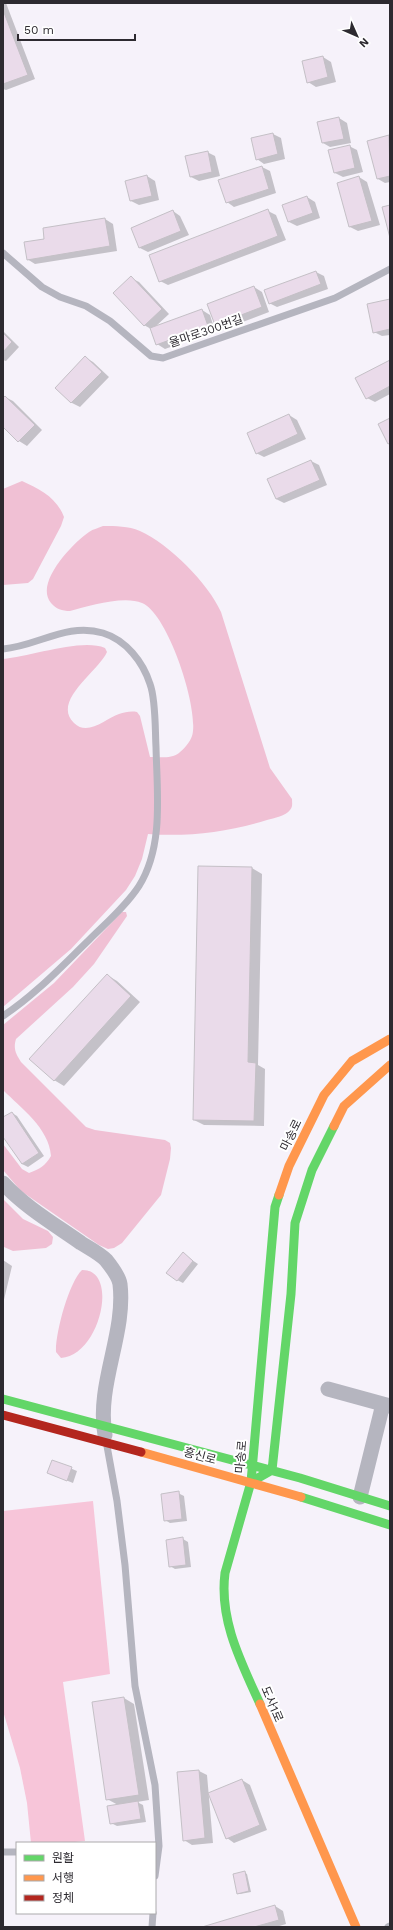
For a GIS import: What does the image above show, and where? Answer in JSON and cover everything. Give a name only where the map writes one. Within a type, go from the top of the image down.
[{"type":"street","name":"마송로","points":[[251,1482],[275,1207],[289,1166],[324,1095],[352,1061],[390,1039]]},
{"type":"street","points":[[272,1470],[291,1294],[295,1223],[312,1170],[344,1106],[390,1065]]},
{"type":"street","points":[[3,1184],[43,1216],[106,1260],[120,1282],[120,1308],[106,1395],[104,1427],[107,1444]]},
{"type":"street","points":[[328,1389],[386,1405],[360,1497]]},
{"type":"street","name":"흥신로","points":[[3,1399],[104,1427],[272,1470],[390,1506]]},
{"type":"street","name":"흥신로","points":[[3,1415],[251,1482],[390,1525]]},
{"type":"street","name":"마송로","points":[[251,1482],[272,1470]]},
{"type":"street","name":"도사1로","points":[[251,1482],[225,1573],[223,1588],[224,1614],[246,1674],[356,1927]]},
{"type":"lane","name":"율마로300번길","points":[[3,253],[42,287],[60,297],[86,306],[110,321],[151,356],[163,358],[335,298],[390,269]]},
{"type":"lane","points":[[3,649],[12,648],[55,634],[82,629],[104,633],[122,643],[138,658],[151,685],[155,724],[158,816],[151,859],[138,887],[113,916],[56,973],[3,1016]]},
{"type":"lane","points":[[107,1444],[117,1501],[124,1558],[135,1686],[155,1785],[156,1861]]},
{"type":"lane","points":[[3,1852],[16,1852]]},
{"type":"lane","points":[[152,1927],[153,1914]]},
{"type":"shaded area","points":[[22,481],[35,487],[52,499],[61,510],[64,517],[61,526],[33,579],[28,583],[3,585],[3,489]]},
{"type":"shaded area","points":[[103,526],[131,528],[151,537],[175,555],[207,589],[221,612],[270,768],[292,799],[292,806],[288,812],[276,818],[238,828],[208,833],[178,835],[148,834],[142,859],[135,876],[126,890],[71,949],[3,1007],[3,659],[83,645],[105,648],[107,652],[102,660],[79,686],[68,705],[68,714],[74,723],[79,727],[91,727],[119,714],[137,712],[140,716],[150,757],[176,755],[185,747],[192,736],[193,724],[191,706],[180,664],[162,624],[152,611],[142,603],[126,600],[106,602],[70,611],[64,611],[53,605],[47,595],[51,575],[65,554],[82,537],[92,530]]},
{"type":"shaded area","points":[[122,912],[126,912],[127,916],[94,964],[73,987],[16,1039],[15,1046],[16,1054],[21,1062],[86,1127],[95,1130],[165,1140],[170,1143],[170,1159],[161,1195],[122,1243],[114,1248],[108,1249],[99,1245],[21,1191],[3,1170],[3,1144],[22,1169],[29,1173],[42,1167],[51,1156],[49,1146],[40,1128],[26,1111],[3,1090],[3,1025],[54,983]]},
{"type":"shaded area","points":[[3,1199],[23,1219],[48,1231],[53,1237],[52,1244],[46,1248],[13,1251],[4,1247]]},
{"type":"shaded area","points":[[82,1270],[94,1273],[100,1283],[102,1297],[100,1313],[95,1329],[86,1343],[75,1354],[61,1358],[56,1352],[60,1321],[72,1285]]},
{"type":"shaded area","points":[[93,1501],[110,1674],[63,1682],[85,1841],[31,1842],[27,1803],[20,1768],[3,1711],[3,1511]]},
{"type":"building","points":[[3,10],[28,75],[3,84]]},
{"type":"building","points":[[323,56],[328,77],[307,83],[302,61]]},
{"type":"building","points":[[339,117],[344,139],[322,143],[317,122]]},
{"type":"building","points":[[273,133],[278,154],[256,160],[251,138]]},
{"type":"building","points":[[389,135],[390,176],[377,179],[367,141]]},
{"type":"building","points":[[350,145],[355,168],[334,173],[328,150]]},
{"type":"building","points":[[208,151],[212,172],[190,177],[185,156]]},
{"type":"building","points":[[262,166],[269,189],[226,203],[218,180]]},
{"type":"building","points":[[147,175],[152,196],[130,201],[125,181]]},
{"type":"building","points":[[359,176],[372,221],[349,227],[337,183]]},
{"type":"building","points":[[307,196],[313,213],[288,222],[282,205]]},
{"type":"building","points":[[390,205],[390,238],[382,207]]},
{"type":"building","points":[[268,209],[278,236],[159,282],[149,255]]},
{"type":"building","points":[[173,210],[181,231],[139,248],[131,228]]},
{"type":"building","points":[[105,218],[110,246],[27,260],[24,242],[44,239],[43,228]]},
{"type":"building","points":[[316,271],[321,284],[269,304],[264,290]]},
{"type":"building","points":[[131,276],[162,309],[144,326],[113,293]]},
{"type":"building","points":[[254,286],[262,307],[215,325],[207,304]]},
{"type":"building","points":[[390,299],[390,329],[373,333],[367,304]]},
{"type":"building","points":[[202,309],[208,326],[156,345],[150,328]]},
{"type":"building","points":[[3,333],[12,342],[3,352]]},
{"type":"building","points":[[85,356],[102,372],[71,403],[55,388]]},
{"type":"building","points":[[390,360],[390,386],[366,399],[355,378]]},
{"type":"building","points":[[5,396],[35,425],[18,442],[3,427],[3,398]]},
{"type":"building","points":[[289,414],[298,434],[256,454],[247,433]]},
{"type":"building","points":[[390,418],[390,443],[388,444],[378,424]]},
{"type":"building","points":[[311,460],[320,480],[276,499],[267,479]]},
{"type":"building","points":[[198,866],[252,867],[248,1062],[256,1063],[254,1121],[193,1120]]},
{"type":"building","points":[[107,974],[131,996],[54,1081],[29,1059]]},
{"type":"building","points":[[12,1112],[39,1153],[22,1164],[3,1137],[3,1117]]},
{"type":"building","points":[[183,1252],[193,1261],[177,1281],[166,1273]]},
{"type":"building","points":[[52,1460],[72,1467],[67,1481],[47,1473]]},
{"type":"building","points":[[179,1491],[182,1519],[164,1521],[161,1494]]},
{"type":"building","points":[[183,1537],[186,1565],[169,1567],[166,1540]]},
{"type":"building","points":[[124,1697],[139,1795],[106,1800],[92,1702]]},
{"type":"building","points":[[199,1770],[205,1838],[183,1841],[177,1772]]},
{"type":"building","points":[[242,1779],[260,1825],[226,1839],[208,1793]]},
{"type":"building","points":[[138,1801],[141,1819],[110,1824],[107,1806]]},
{"type":"building","points":[[245,1871],[249,1891],[237,1894],[233,1874]]},
{"type":"building","points":[[275,1905],[279,1920],[254,1927],[202,1927]]},
{"type":"traffic: fast","points":[[251,1482],[272,1470],[291,1294],[295,1223],[312,1170],[334,1126]]},
{"type":"traffic: fast","points":[[260,1704],[233,1640],[228,1624],[224,1590],[225,1573],[251,1482],[275,1207],[279,1195]]},
{"type":"traffic: fast","points":[[3,1399],[300,1478],[390,1506]]},
{"type":"traffic: fast","points":[[301,1497],[390,1525]]},
{"type":"traffic: slow","points":[[279,1195],[289,1166],[324,1095],[352,1061],[390,1039]]},
{"type":"traffic: slow","points":[[334,1126],[344,1106],[390,1065]]},
{"type":"traffic: slow","points":[[141,1452],[301,1497]]},
{"type":"traffic: slow","points":[[260,1704],[356,1927]]},
{"type":"traffic: jam","points":[[3,1415],[141,1452]]}]
